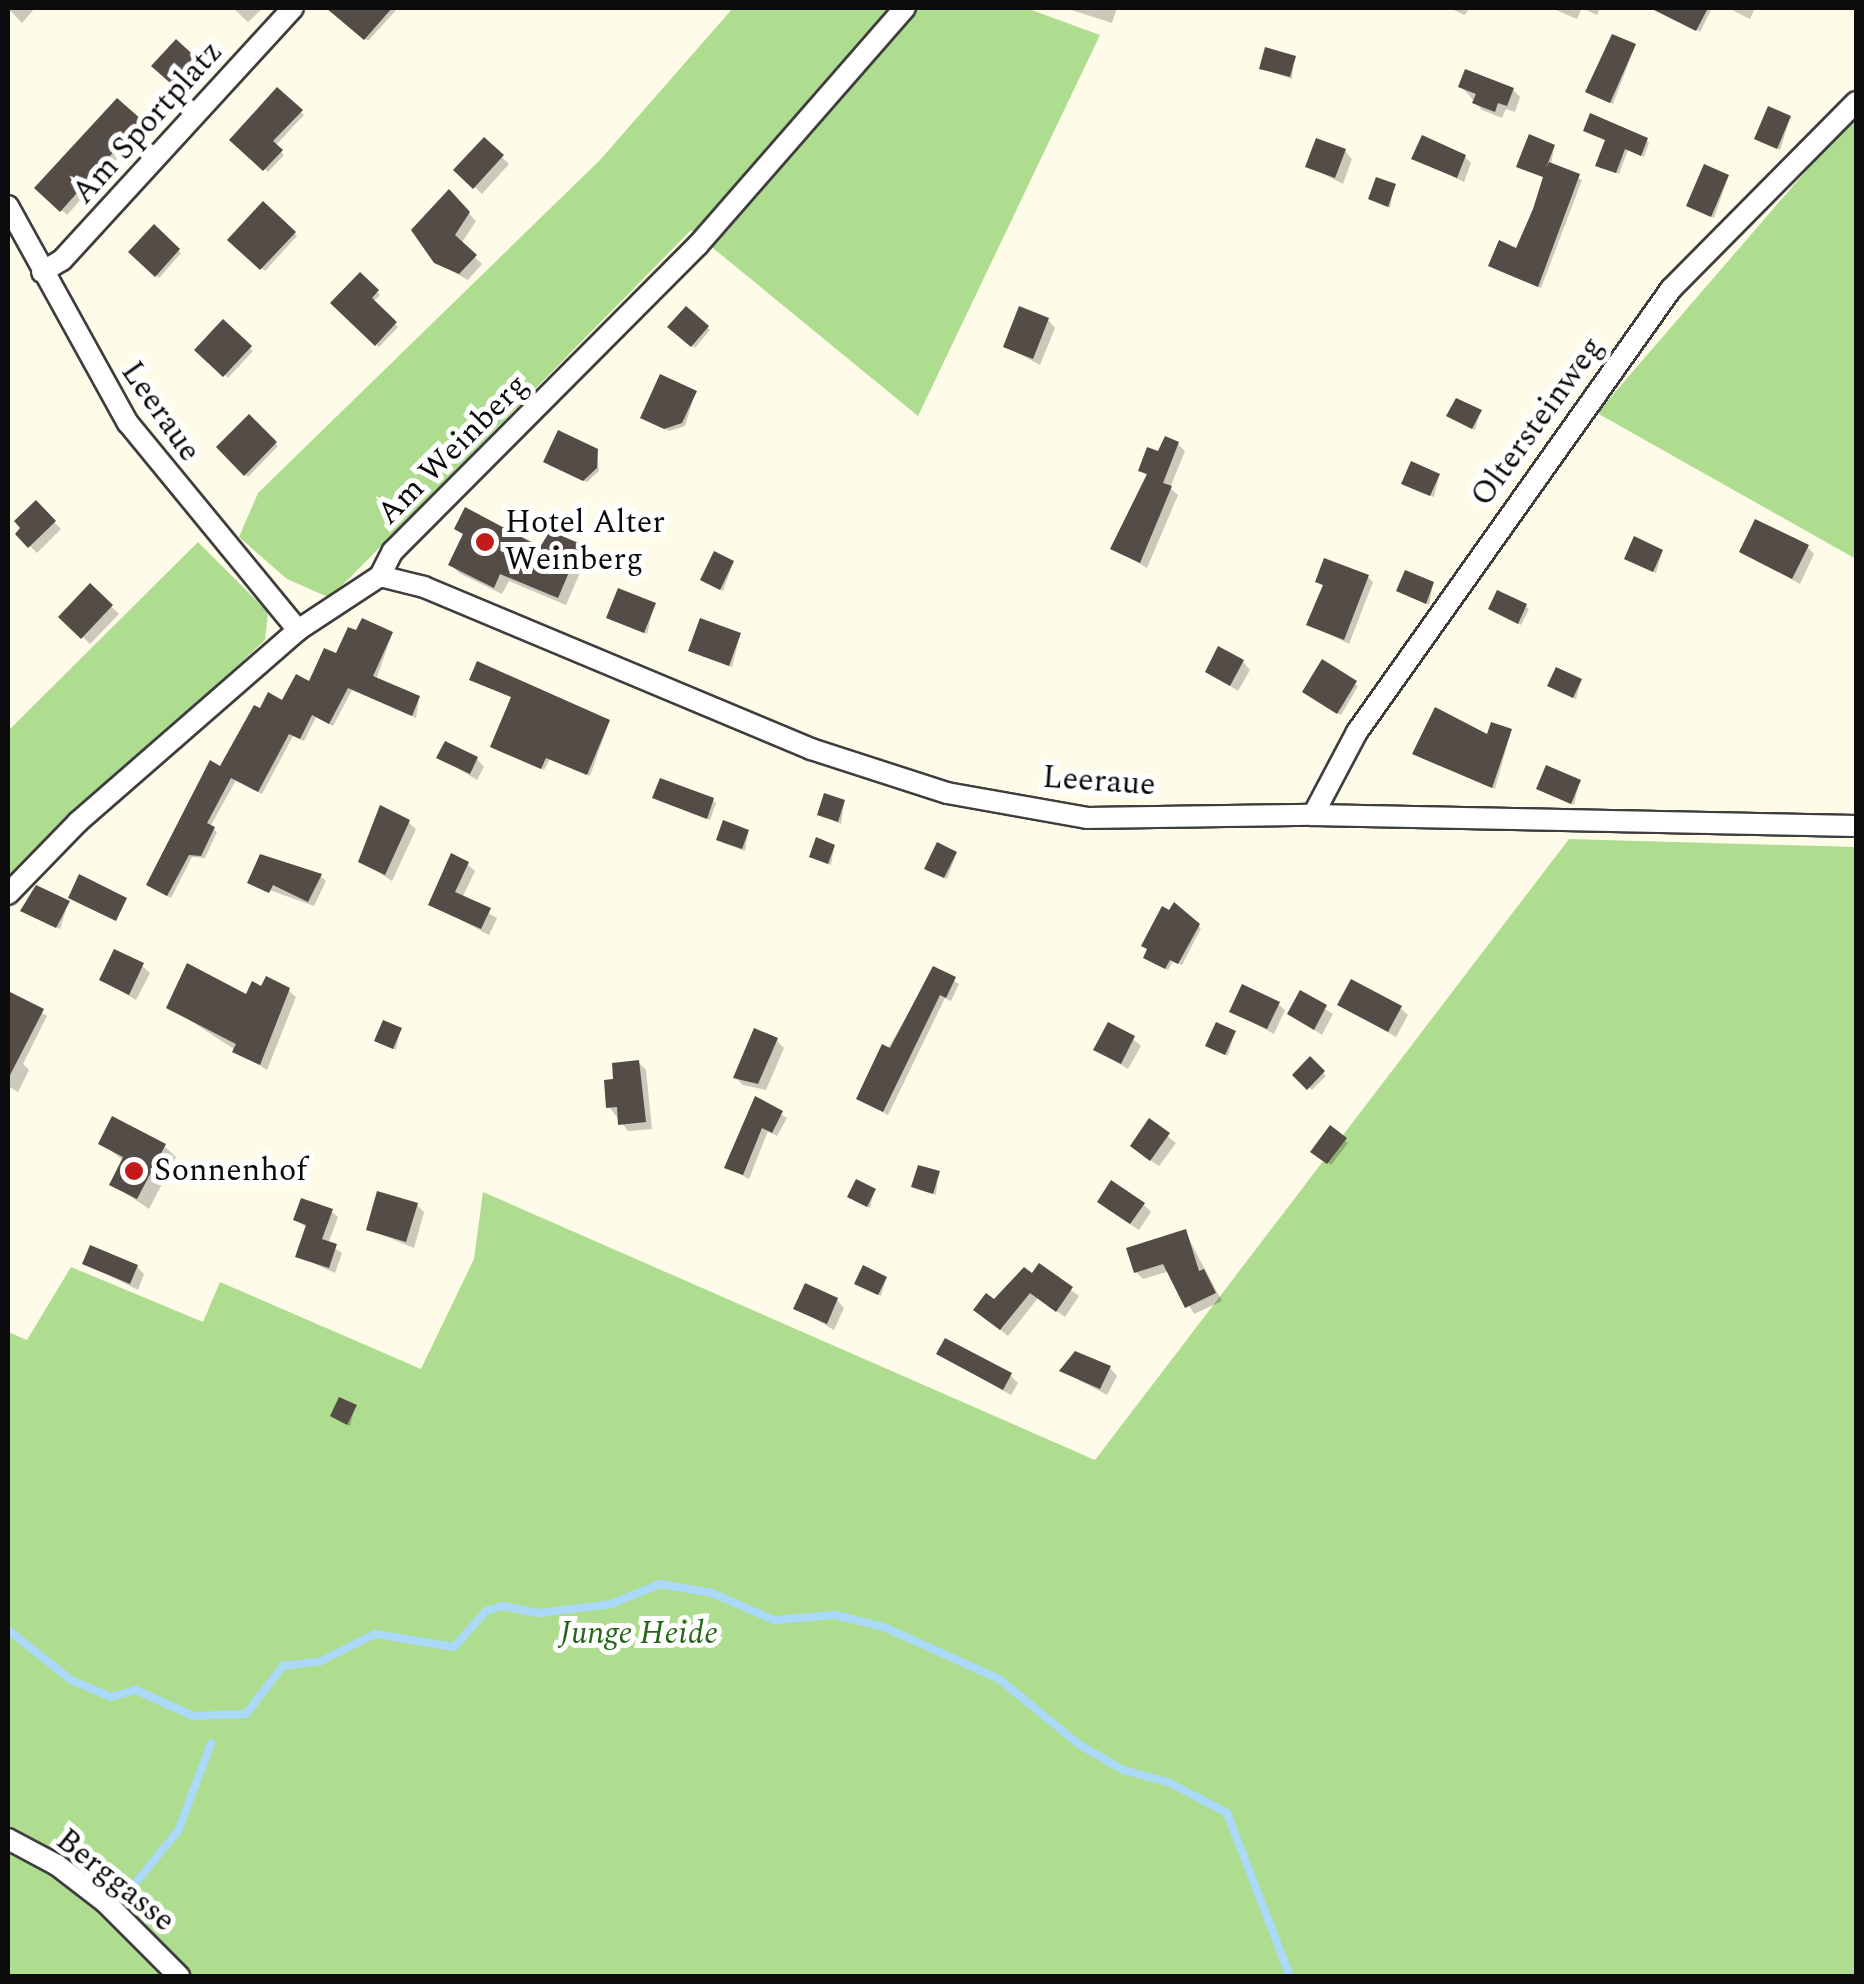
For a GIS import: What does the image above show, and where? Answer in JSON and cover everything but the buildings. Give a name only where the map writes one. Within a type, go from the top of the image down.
[{"type":"street","name":"Am Sportplatz","points":[[42,272],[62,260],[293,8]]},
{"type":"street","name":"Am Weinberg","points":[[8,894],[78,822],[298,630],[380,576],[393,550],[698,245],[906,8]]},
{"type":"street","name":"Oltersteinweg","points":[[1314,815],[1357,732],[1671,290],[1856,102]]},
{"type":"street","name":"Leeraue","points":[[8,206],[100,381],[160,468],[298,630]]},
{"type":"street","name":"Leeraue","points":[[380,576],[458,601],[810,750],[947,793],[1087,818],[1314,815],[1856,826]]},
{"type":"street","name":"Berggasse","points":[[8,1839],[57,1865],[105,1902],[179,1976]]},
{"type":"green space","points":[[733,8],[1026,8],[1100,35],[918,416],[691,230],[330,598],[287,579],[239,537],[258,493],[600,160]]},
{"type":"green space","points":[[1856,113],[1856,559],[1597,413]]},
{"type":"green space","points":[[198,542],[268,612],[265,640],[8,882],[8,731]]},
{"type":"green space","name":"Junge Heide","points":[[1569,839],[1856,847],[1856,1976],[8,1976],[8,1332],[27,1340],[71,1267],[203,1322],[220,1282],[421,1369],[474,1259],[483,1192],[1095,1460]]},
{"type":"waterway","points":[[8,1630],[71,1680],[111,1697],[136,1690],[193,1716],[246,1714],[283,1666],[321,1661],[375,1634],[454,1647],[486,1611],[502,1606],[539,1613],[611,1604],[660,1584],[712,1593],[774,1620],[835,1615],[884,1627],[999,1679],[1080,1745],[1123,1770],[1168,1782],[1227,1813],[1290,1976]]},
{"type":"waterway","points":[[129,1891],[178,1831],[211,1743]]},
{"type":"place","name":"Hotel Alter Weinberg","points":[[485,542]]},
{"type":"place","name":"Sonnenhof","points":[[134,1171]]}]
